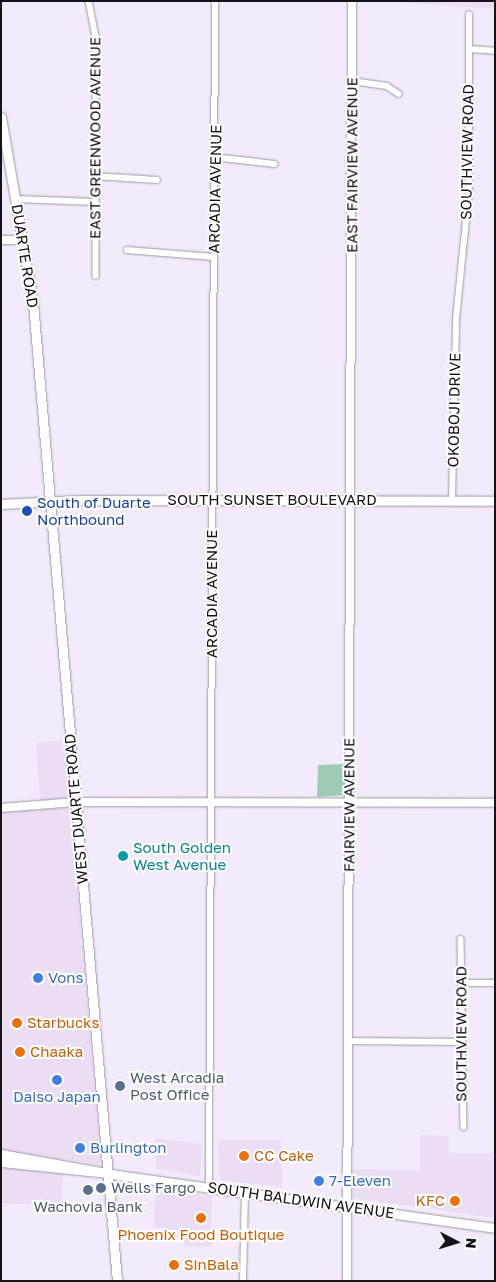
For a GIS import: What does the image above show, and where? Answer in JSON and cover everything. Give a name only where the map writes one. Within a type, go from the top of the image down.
[{"type":"main road","name":"DUARTE ROAD","points":[[1,117],[23,240],[36,337]]},
{"type":"main road","name":"WEST DUARTE ROAD","points":[[36,337],[117,1281]]},
{"type":"main road","name":"SOUTH SUNSET BOULEVARD","points":[[1,504],[50,500],[495,501]]},
{"type":"main road","name":"SOUTH BALDWIN AVENUE","points":[[1,1154],[108,1173]]},
{"type":"main road","name":"SOUTH BALDWIN AVENUE","points":[[1,1162],[108,1173],[495,1228]]},
{"type":"street","name":"EAST GREENWOOD AVENUE","points":[[90,1],[96,36],[96,276]]},
{"type":"street","name":"ARCADIA AVENUE","points":[[209,1187],[215,1]]},
{"type":"street","name":"EAST FAIRVIEW AVENUE","points":[[351,329],[352,1]]},
{"type":"street","name":"SOUTHVIEW ROAD","points":[[456,319],[469,191],[469,15]]},
{"type":"street","points":[[469,49],[495,51]]},
{"type":"street","points":[[352,81],[387,86],[399,94]]},
{"type":"street","points":[[214,157],[275,164]]},
{"type":"street","points":[[95,176],[157,180]]},
{"type":"street","points":[[16,199],[95,202]]},
{"type":"street","points":[[1,240],[23,240]]},
{"type":"street","points":[[127,250],[214,257]]},
{"type":"street","name":"OKOBOJI DRIVE","points":[[452,501],[456,319]]},
{"type":"street","name":"FAIRVIEW AVENUE","points":[[346,1281],[351,329]]},
{"type":"street","points":[[1,808],[76,802],[495,803]]},
{"type":"street","name":"SOUTHVIEW ROAD","points":[[461,939],[460,1042],[464,1127]]},
{"type":"street","points":[[462,983],[495,983]]},
{"type":"street","points":[[348,1041],[460,1042]]},
{"type":"street","points":[[243,1281],[245,1192]]},
{"type":"shaded area","points":[[495,1],[495,9],[399,2]]},
{"type":"shaded area","points":[[64,740],[101,1161],[98,1165],[64,1159],[61,1206],[1,1203],[1,811],[41,808],[36,743]]},
{"type":"shaded area","points":[[420,1135],[448,1136],[449,1153],[495,1153],[495,1218],[353,1198],[352,1169],[420,1170]]},
{"type":"shaded area","points":[[156,1138],[202,1144],[200,1176],[156,1169]]},
{"type":"shaded area","points":[[218,1140],[281,1140],[282,1187],[220,1180]]},
{"type":"shaded area","points":[[177,1192],[212,1196],[211,1247],[184,1246],[184,1233],[172,1235],[172,1229],[154,1227],[155,1193]]},
{"type":"green space","points":[[345,764],[345,795],[317,797],[318,765]]},
{"type":"place","name":"South of Duarte Northbound","points":[[27,511]]},
{"type":"place","name":"South Golden West Avenue","points":[[123,856]]},
{"type":"place","name":"Vons","points":[[38,978]]},
{"type":"place","name":"Starbucks","points":[[17,1023]]},
{"type":"place","name":"Chaaka","points":[[20,1052]]},
{"type":"place","name":"Daiso Japan","points":[[57,1080]]},
{"type":"place","name":"West Arcadia Post Office","points":[[120,1086]]},
{"type":"place","name":"Burlington","points":[[80,1148]]},
{"type":"place","name":"CC Cake","points":[[244,1156]]},
{"type":"place","name":"7-Eleven","points":[[319,1181]]},
{"type":"place","name":"Wells Fargo","points":[[101,1188]]},
{"type":"place","name":"Wachovia Bank","points":[[88,1190]]},
{"type":"place","name":"KFC","points":[[455,1201]]},
{"type":"place","name":"Phoenix Food Boutique","points":[[201,1218]]},
{"type":"place","name":"SinBala","points":[[174,1265]]}]
